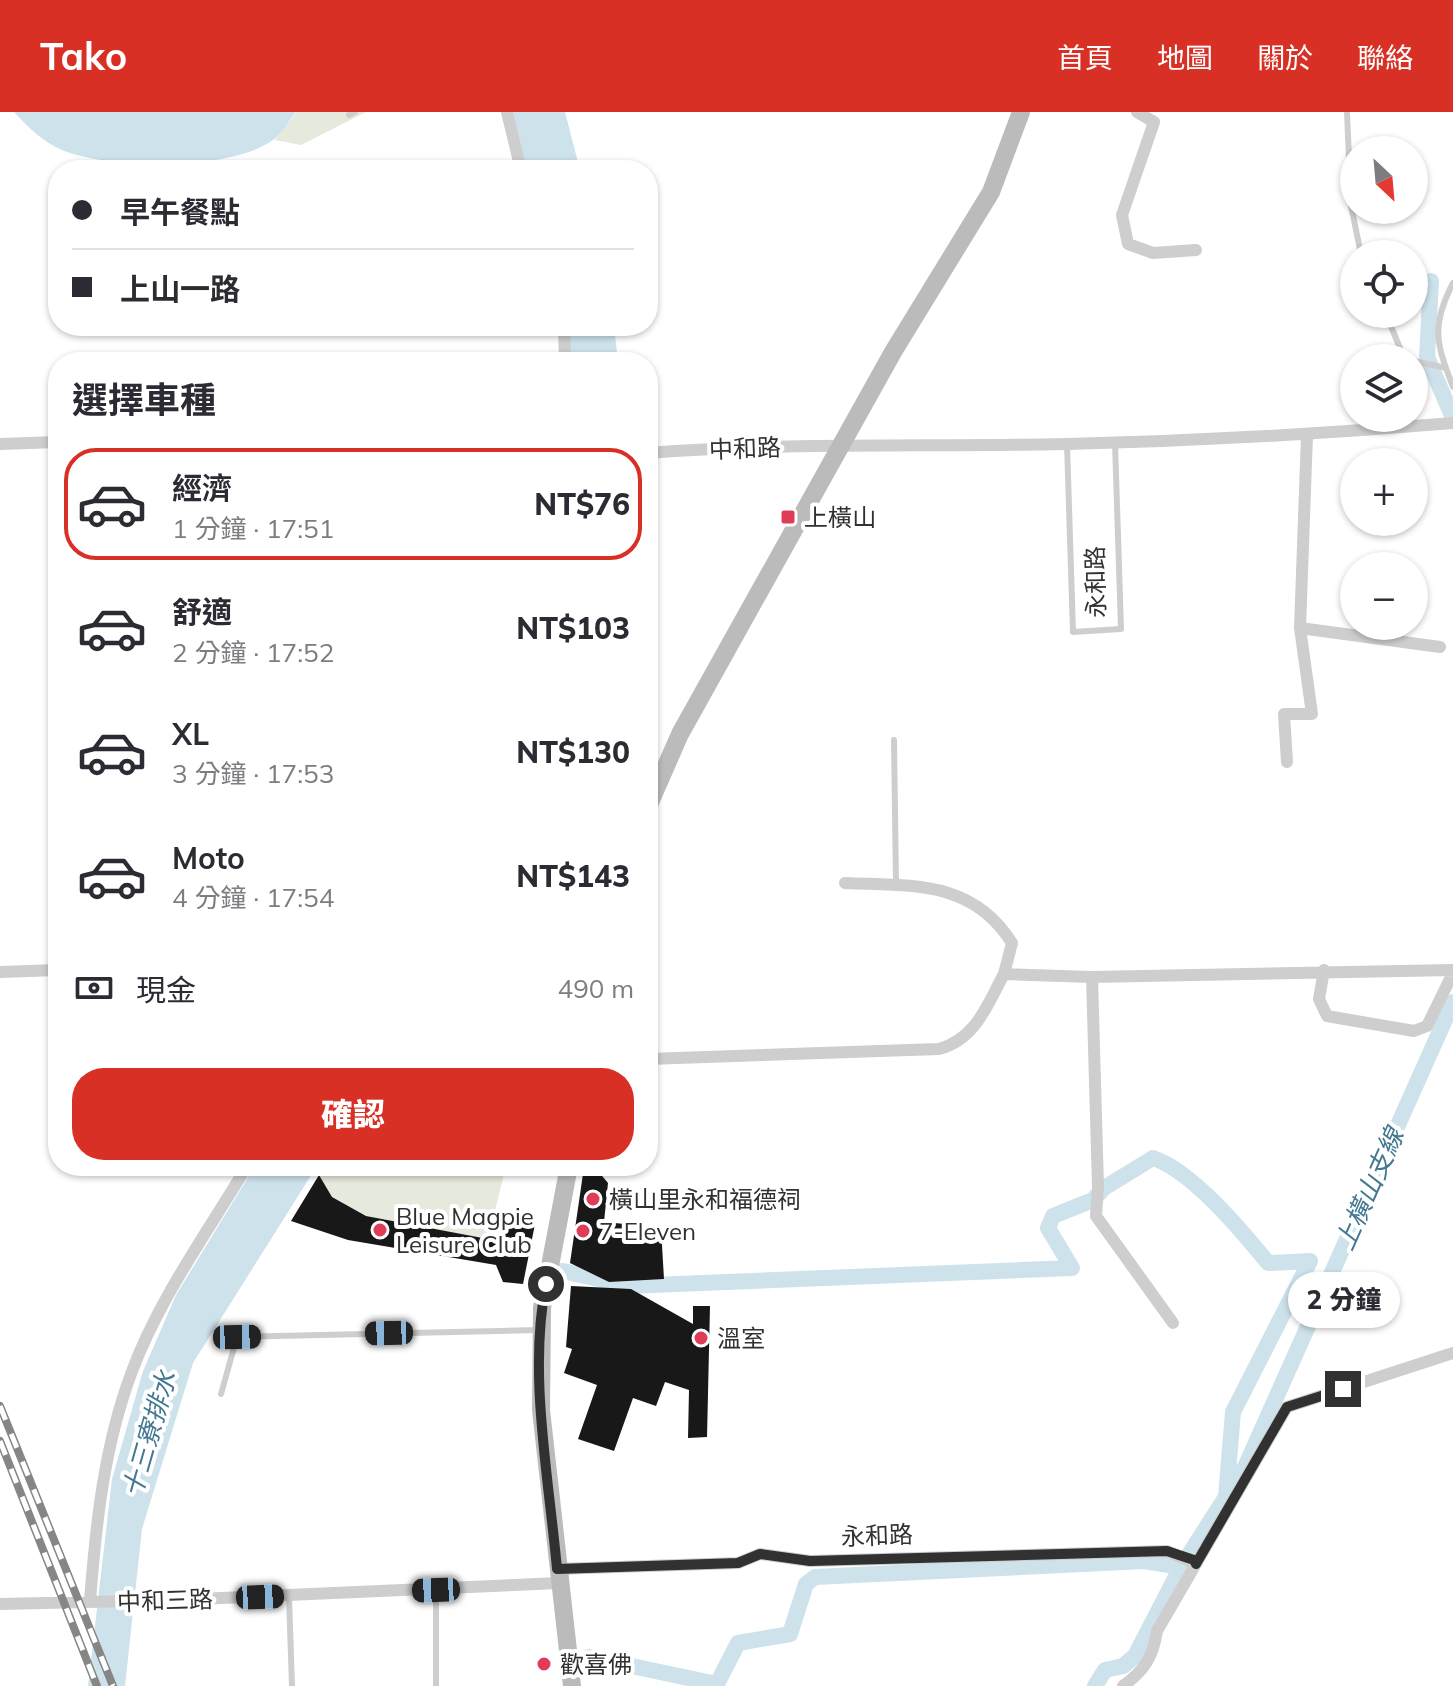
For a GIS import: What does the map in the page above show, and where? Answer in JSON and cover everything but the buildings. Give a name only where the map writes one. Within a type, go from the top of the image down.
[{"type":"main road","points":[[658,784],[680,734],[893,352],[991,192],[1021,112]]},
{"type":"main road","points":[[567,1176],[542,1308],[541,1410],[572,1686]]},
{"type":"street","points":[[507,112],[519,160]]},
{"type":"street","points":[[1137,112],[1154,122],[1122,215],[1128,244],[1153,253],[1196,250]]},
{"type":"street","points":[[842,445],[1115,443],[1307,435],[1453,423]]},
{"type":"street","points":[[1287,762],[1284,714],[1312,714],[1300,628],[1307,435]]},
{"type":"street","points":[[0,444],[48,442]]},
{"type":"street","name":"中和路","points":[[658,453],[842,445]]},
{"type":"street","points":[[1300,628],[1440,647]]},
{"type":"street","points":[[658,1059],[939,1049],[957,1044],[970,1033],[1004,974],[1012,943],[998,921],[948,893],[911,882],[845,883]]},
{"type":"street","points":[[0,972],[48,970]]},
{"type":"street","points":[[1004,974],[1092,977],[1324,970],[1453,971],[1427,1026],[1414,1031],[1327,1016],[1319,999],[1324,970]]},
{"type":"street","points":[[1092,977],[1098,1187],[1096,1216],[1173,1323]]},
{"type":"street","points":[[93,1601],[105,1465],[131,1372],[171,1293],[241,1176]]},
{"type":"street","points":[[1123,1686],[1140,1674],[1153,1654],[1157,1631],[1194,1562],[1287,1407],[1453,1353]]},
{"type":"street","name":"永和路","points":[[289,1596],[436,1590],[558,1576],[738,1563],[760,1554],[810,1561],[1167,1551],[1194,1562]]},
{"type":"street","name":"中和三路","points":[[0,1604],[289,1596]]},
{"type":"lane","points":[[1347,112],[1351,206],[1358,240]]},
{"type":"lane","points":[[1453,283],[1437,348],[1453,387]]},
{"type":"lane","points":[[1428,364],[1446,368]]},
{"type":"lane","name":"永和路","points":[[1067,444],[1073,632],[1121,629],[1115,443]]},
{"type":"lane","points":[[894,740],[896,883]]},
{"type":"lane","points":[[221,1394],[237,1337],[542,1330]]},
{"type":"lane","points":[[436,1590],[436,1686]]},
{"type":"lane","points":[[289,1596],[292,1686]]},
{"type":"shaded area","points":[[297,112],[366,112],[301,145],[275,140]]},
{"type":"shaded area","points":[[320,1176],[504,1176],[488,1239],[366,1216],[332,1197]]},
{"type":"water","points":[[14,112],[296,112],[273,140],[254,150],[212,160],[102,160],[83,157],[55,147],[30,129]]},
{"type":"water","points":[[513,112],[565,112],[577,160],[525,160]]},
{"type":"water","points":[[569,336],[615,336],[617,352],[570,352]]},
{"type":"water","name":"十三寮排水","points":[[249,1176],[311,1176],[193,1363],[142,1529],[125,1686],[88,1686],[112,1479],[143,1371],[176,1295]]},
{"type":"waterway","points":[[1431,281],[1427,357],[1453,418]]},
{"type":"waterway","name":"上橫山支線","points":[[1095,1686],[1105,1670],[1123,1666],[1135,1656],[1181,1567],[1245,1467],[1453,1002]]},
{"type":"waterway","points":[[563,1271],[628,1286],[1072,1268],[1048,1228],[1053,1216],[1093,1200],[1104,1188],[1153,1158],[1200,1188],[1268,1263],[1310,1261],[1233,1412],[1226,1497]]},
{"type":"waterway","points":[[589,1657],[717,1684],[738,1643],[790,1634],[806,1584],[815,1577],[1144,1561],[1181,1567]]},
{"type":"railway","points":[[0,1406],[113,1686]]},
{"type":"railway","points":[[0,1441],[97,1686]]},
{"type":"place","name":"上橫山","points":[[788,517]]},
{"type":"place","name":"橫山里永和福德祠","points":[[593,1199]]},
{"type":"place","name":"Blue Magpie Leisure Club","points":[[380,1230]]},
{"type":"place","name":"7-Eleven","points":[[583,1231]]},
{"type":"place","name":"溫室","points":[[701,1338]]},
{"type":"place","name":"歡喜佛","points":[[544,1664]]},
{"type":"route","points":[[546,1284],[542,1308],[541,1410],[557,1569],[738,1563],[760,1554],[810,1561],[1167,1551],[1194,1560],[1196,1564],[1252,1473],[1287,1407],[1343,1389]]}]
